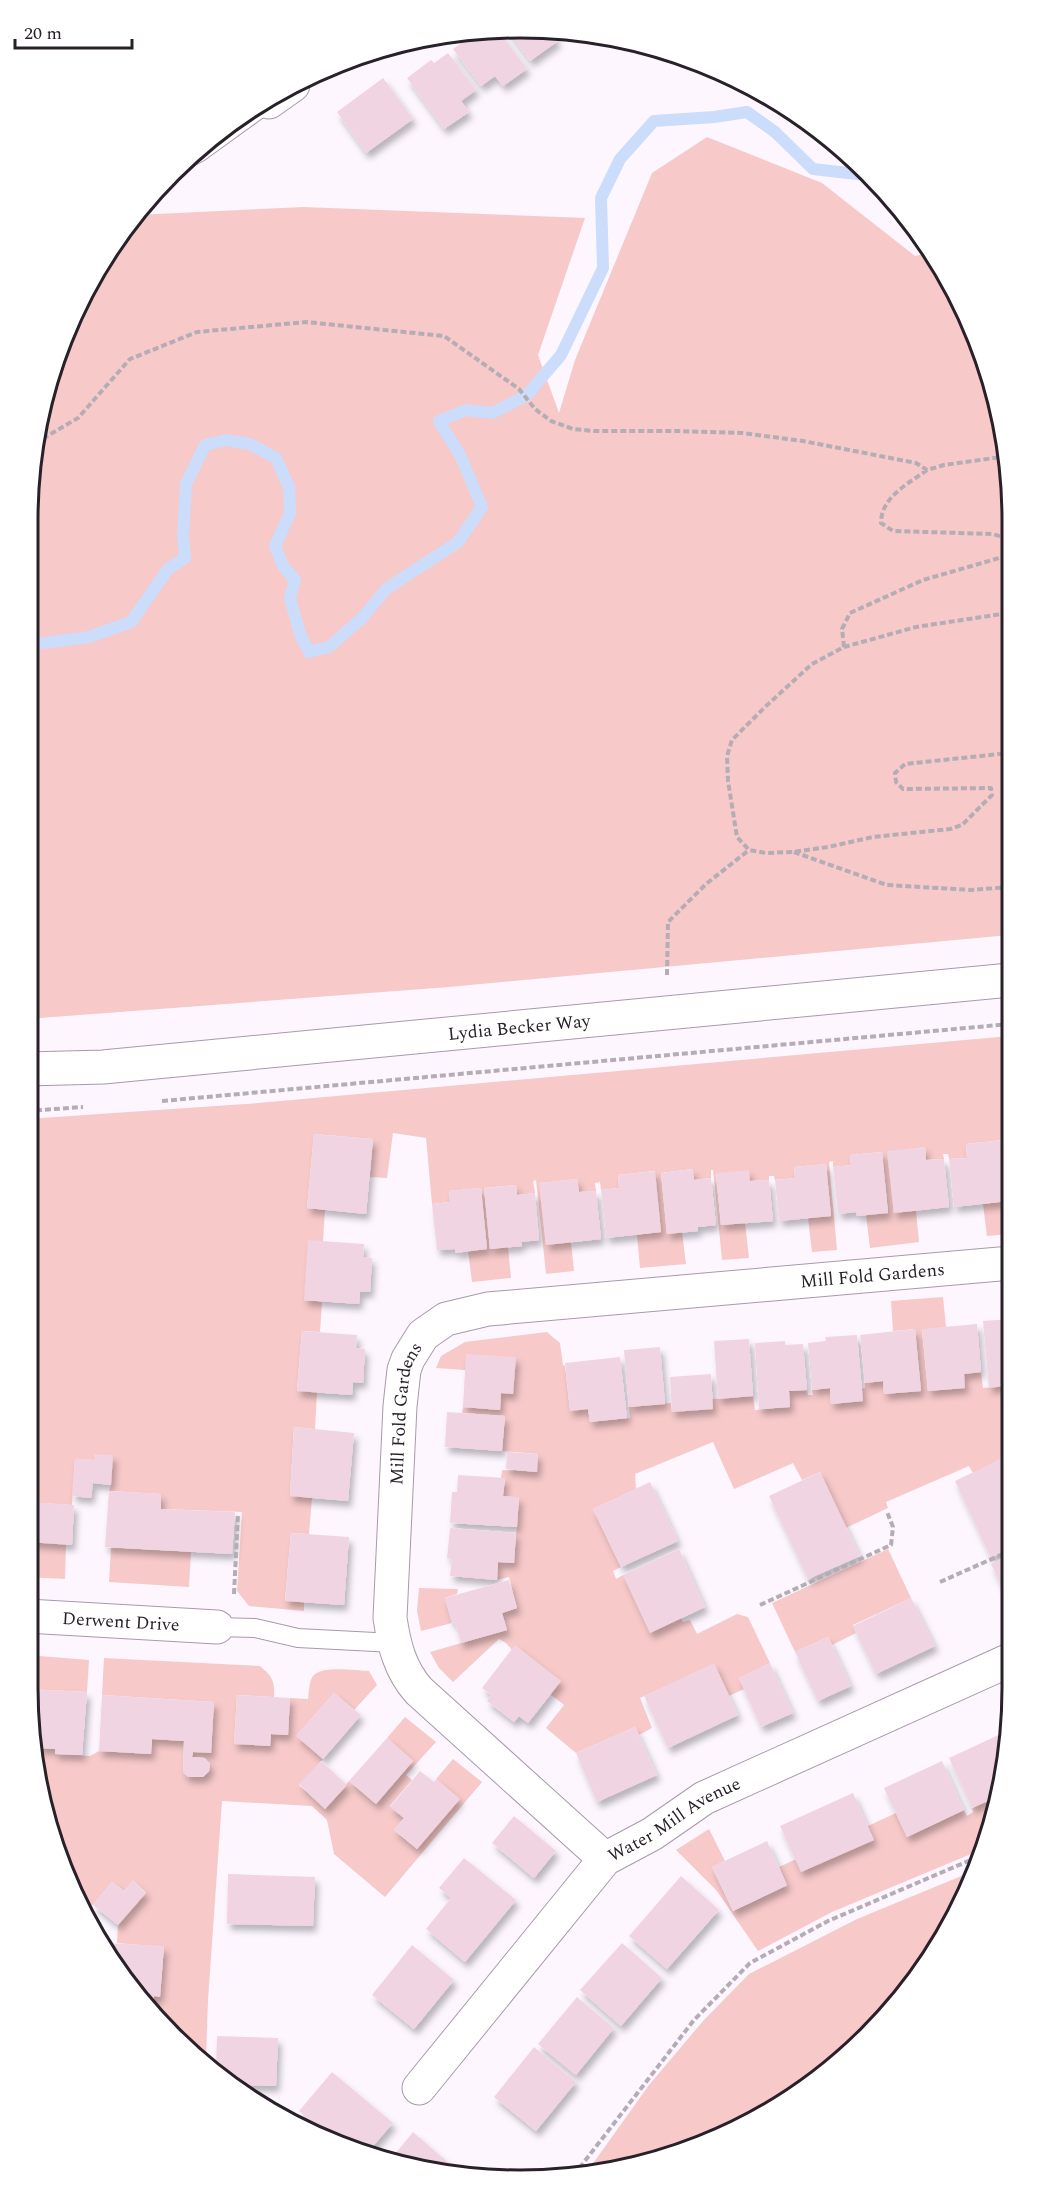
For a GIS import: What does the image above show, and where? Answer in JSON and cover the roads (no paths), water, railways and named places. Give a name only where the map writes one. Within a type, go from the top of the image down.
[{"type":"street","name":"Lydia Becker Way","points":[[38,1069],[103,1067],[1002,981]]},
{"type":"street","name":"Mill Fold Gardens","points":[[605,1859],[417,1688],[402,1667],[394,1643],[390,1618],[399,1427],[404,1370],[423,1335],[446,1319],[488,1309],[1002,1264]]},
{"type":"street","name":"Derwent Drive","points":[[38,1617],[225,1627]]},
{"type":"street","name":"Water Mill Avenue","points":[[418,2088],[605,1859],[652,1834],[704,1798],[1002,1664]]},
{"type":"lane","points":[[225,1627],[255,1628],[298,1638],[394,1643]]},
{"type":"waterway","points":[[38,644],[89,637],[131,622],[168,569],[185,558],[183,536],[186,484],[205,445],[226,440],[250,444],[276,458],[289,487],[290,513],[275,546],[283,566],[295,580],[290,598],[300,634],[309,652],[329,647],[362,618],[386,589],[458,542],[482,507],[460,455],[439,421],[466,410],[492,413],[526,396],[561,355],[603,268],[601,198],[620,159],[654,121],[747,112],[775,132],[813,169],[854,174]]}]
